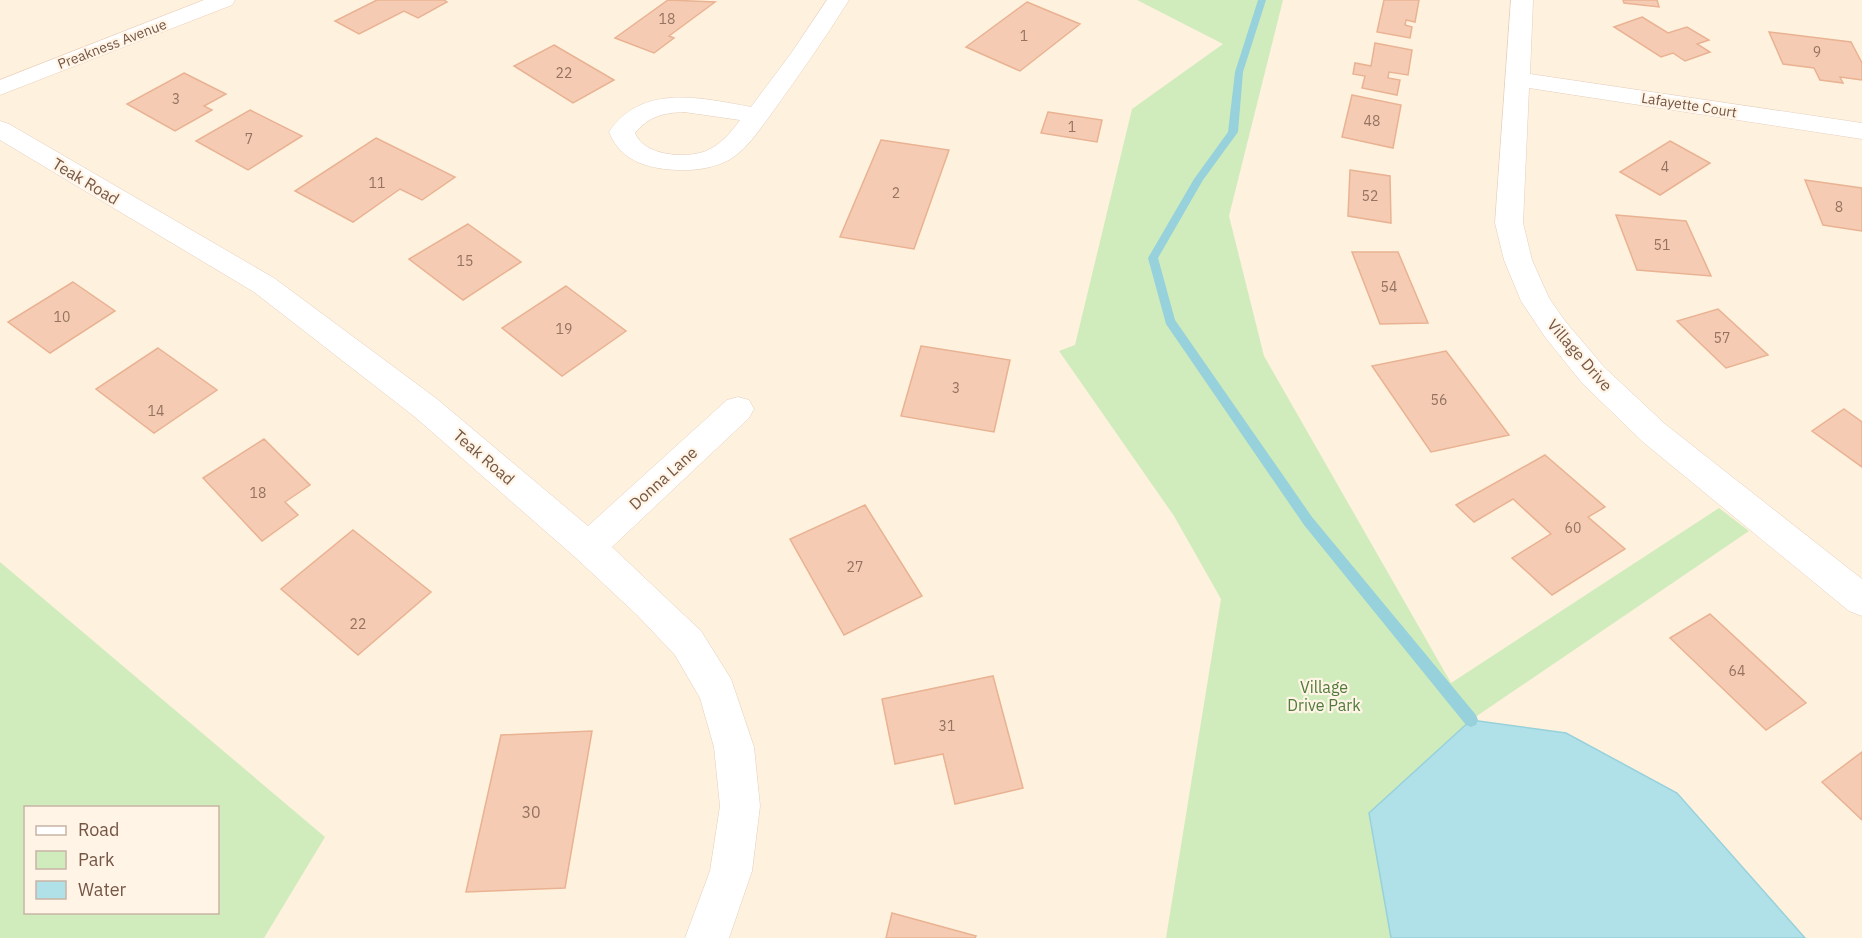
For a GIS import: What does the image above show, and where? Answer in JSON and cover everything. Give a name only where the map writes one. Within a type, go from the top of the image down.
[{"type":"street","name":"Preakness Avenue","points":[[0,88],[224,0]]},
{"type":"street","points":[[757,116],[797,64],[838,0]]},
{"type":"street","name":"Village Drive","points":[[1522,0],[1509,223],[1518,260],[1542,310],[1593,375],[1654,433],[1862,600]]},
{"type":"street","name":"Lafayette Court","points":[[1516,79],[1862,131]]},
{"type":"street","name":"Teak Road","points":[[0,129],[264,285],[426,408],[588,547],[650,604],[688,643],[717,692],[734,747],[740,806],[731,871],[706,938]]},
{"type":"street","name":"Donna Lane","points":[[588,547],[738,409]]},
{"type":"green space","name":"Village Drive Park","points":[[1137,0],[1283,0],[1229,216],[1264,356],[1451,683],[1719,508],[1749,531],[1471,720],[1369,813],[1391,938],[1166,938],[1221,599],[1174,516],[1059,351],[1075,345],[1132,109],[1223,44]]},
{"type":"green space","points":[[0,562],[325,837],[264,938],[0,938]]},
{"type":"water","points":[[1471,720],[1566,733],[1677,793],[1805,938],[1391,938],[1369,813]]},
{"type":"building","points":[[377,0],[444,0],[447,2],[418,18],[404,11],[359,34],[335,21]]},
{"type":"building","points":[[668,0],[715,2],[669,36],[674,38],[654,53],[615,38]]},
{"type":"building","points":[[1384,0],[1419,0],[1415,22],[1406,20],[1405,25],[1412,27],[1410,38],[1377,32]]},
{"type":"building","points":[[1623,0],[1657,0],[1659,7],[1624,3]]},
{"type":"building","points":[[1027,2],[1080,24],[1020,71],[966,47]]},
{"type":"building","points":[[1642,17],[1668,33],[1687,27],[1709,40],[1697,44],[1710,52],[1685,61],[1673,53],[1661,57],[1614,27]]},
{"type":"building","points":[[1769,32],[1851,42],[1862,63],[1862,80],[1840,77],[1843,83],[1820,80],[1814,68],[1783,64]]},
{"type":"building","points":[[1375,43],[1412,50],[1408,75],[1389,72],[1388,78],[1400,80],[1397,95],[1362,88],[1365,76],[1353,74],[1355,63],[1371,66]]},
{"type":"building","points":[[554,45],[614,80],[573,103],[514,66]]},
{"type":"building","points":[[184,73],[226,94],[204,106],[212,110],[175,131],[127,104]]},
{"type":"building","points":[[1352,95],[1401,105],[1393,148],[1342,137]]},
{"type":"building","points":[[250,110],[302,136],[248,170],[196,141]]},
{"type":"building","points":[[1048,112],[1102,120],[1097,142],[1041,133]]},
{"type":"building","points":[[376,138],[455,177],[422,200],[400,189],[353,222],[295,191]]},
{"type":"building","points":[[881,140],[949,150],[914,249],[840,237]]},
{"type":"building","points":[[1670,141],[1710,163],[1660,195],[1620,172]]},
{"type":"building","points":[[1350,170],[1390,176],[1391,223],[1348,216]]},
{"type":"building","points":[[1805,180],[1862,188],[1862,231],[1823,225]]},
{"type":"building","points":[[1616,215],[1686,221],[1711,276],[1637,270]]},
{"type":"building","points":[[468,224],[521,262],[463,300],[409,259]]},
{"type":"building","points":[[1352,252],[1398,252],[1428,323],[1380,324]]},
{"type":"building","points":[[73,282],[115,311],[50,353],[8,322]]},
{"type":"building","points":[[566,286],[626,331],[562,376],[502,328]]},
{"type":"building","points":[[1718,309],[1768,355],[1726,368],[1677,321]]},
{"type":"building","points":[[921,346],[1010,360],[994,432],[901,416]]},
{"type":"building","points":[[158,348],[217,390],[154,433],[96,389]]},
{"type":"building","points":[[1446,351],[1509,435],[1431,452],[1372,366]]},
{"type":"building","points":[[1844,409],[1862,422],[1862,467],[1812,431]]},
{"type":"building","points":[[264,439],[310,485],[285,502],[298,515],[262,541],[203,478]]},
{"type":"building","points":[[1545,455],[1605,507],[1588,517],[1625,549],[1552,595],[1512,558],[1551,534],[1513,499],[1474,522],[1456,505]]},
{"type":"building","points":[[865,505],[922,596],[844,635],[790,539]]},
{"type":"building","points":[[353,530],[431,592],[358,655],[281,589]]},
{"type":"building","points":[[1710,614],[1806,703],[1766,730],[1670,638]]},
{"type":"building","points":[[993,676],[1023,788],[955,804],[943,754],[895,764],[882,699]]},
{"type":"building","points":[[592,731],[565,888],[466,892],[501,735]]},
{"type":"building","points":[[1862,752],[1862,820],[1822,782]]},
{"type":"building","points":[[892,913],[976,936],[975,938],[886,938]]},
{"type":"waterway","points":[[1262,0],[1239,72],[1233,132],[1199,179],[1153,258],[1170,321],[1308,521],[1471,720]]}]
